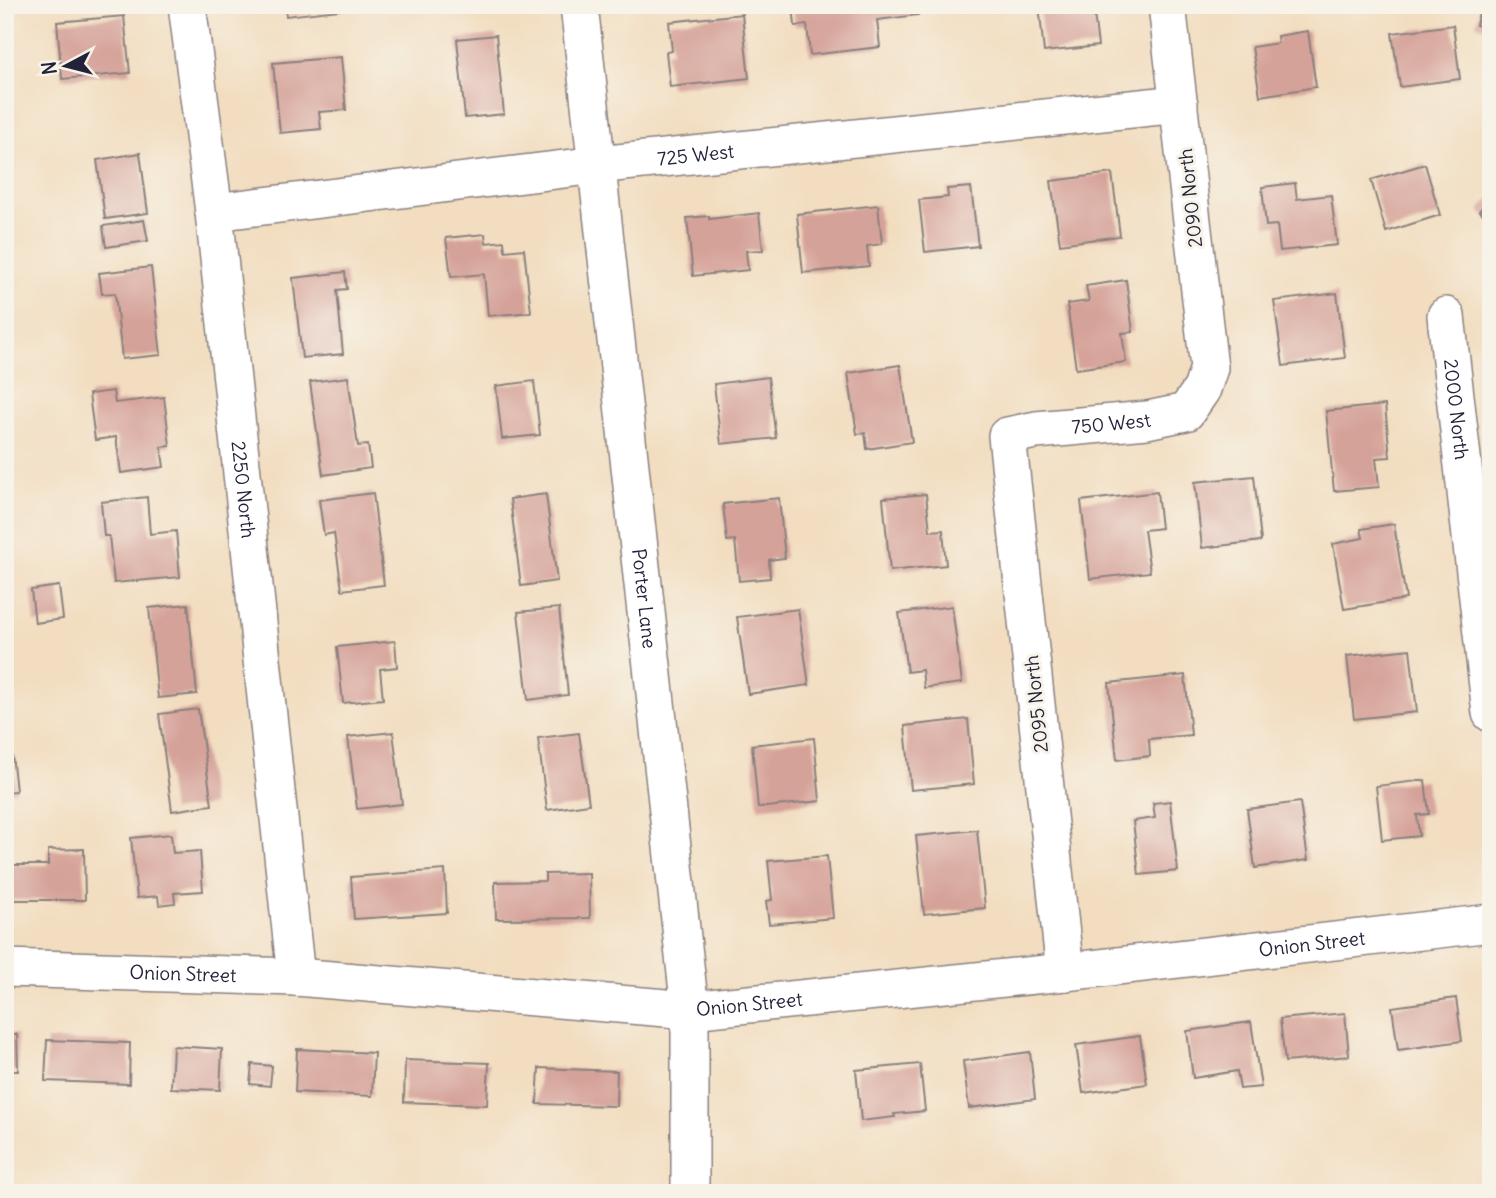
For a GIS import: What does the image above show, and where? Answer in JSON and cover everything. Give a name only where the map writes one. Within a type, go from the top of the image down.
[{"type":"street","name":"2250 North","points":[[187,5],[214,212],[296,977]]},
{"type":"street","name":"Porter Lane","points":[[579,5],[690,1010],[690,1193]]},
{"type":"street","name":"2090 North","points":[[1167,5],[1209,368],[1202,390]]},
{"type":"street","name":"725 West","points":[[214,212],[597,165],[1179,104]]},
{"type":"street","name":"2000 North","points":[[1447,316],[1491,713]]},
{"type":"street","name":"750 West","points":[[1007,436],[1037,430],[1147,420],[1186,412],[1202,390]]},
{"type":"street","name":"2095 North","points":[[1007,436],[1065,972]]},
{"type":"street","name":"Onion Street","points":[[5,968],[296,977],[690,1010],[1065,972],[1491,923]]},
{"type":"building","points":[[285,5],[339,5],[340,10],[286,16]]},
{"type":"building","points":[[424,5],[446,5],[446,7],[424,9]]},
{"type":"building","points":[[793,5],[917,5],[918,15],[877,20],[880,47],[810,55],[807,25],[795,26]]},
{"type":"building","points":[[1039,5],[1093,5],[1098,46],[1044,52]]},
{"type":"building","points":[[1481,5],[1491,5],[1491,29],[1476,25]]},
{"type":"building","points":[[742,14],[749,78],[670,87],[666,52],[672,51],[669,22]]},
{"type":"building","points":[[124,16],[130,73],[62,79],[57,22]]},
{"type":"building","points":[[1453,25],[1460,79],[1400,87],[1392,33]]},
{"type":"building","points":[[1308,31],[1316,87],[1260,96],[1252,47],[1278,43],[1277,36]]},
{"type":"building","points":[[496,35],[504,114],[465,118],[457,39]]},
{"type":"building","points":[[341,57],[346,110],[319,112],[321,129],[280,133],[273,63]]},
{"type":"building","points":[[140,153],[148,213],[105,219],[97,160]]},
{"type":"building","points":[[1425,164],[1440,215],[1386,232],[1371,180]]},
{"type":"building","points":[[1112,173],[1120,236],[1060,244],[1051,181]]},
{"type":"building","points":[[1295,183],[1297,199],[1331,195],[1337,245],[1280,251],[1277,225],[1266,226],[1262,187]]},
{"type":"building","points":[[971,187],[978,246],[925,252],[919,200],[948,197],[947,189]]},
{"type":"building","points":[[1491,197],[1491,220],[1479,211]]},
{"type":"building","points":[[878,205],[882,244],[867,246],[869,266],[803,273],[797,214]]},
{"type":"building","points":[[759,213],[763,250],[746,251],[748,270],[693,276],[687,218],[709,216],[709,219]]},
{"type":"building","points":[[144,220],[148,241],[106,247],[103,226]]},
{"type":"building","points":[[485,234],[486,243],[504,241],[505,251],[524,249],[531,312],[488,316],[484,274],[451,277],[446,238]]},
{"type":"building","points":[[151,267],[161,355],[122,359],[115,293],[102,294],[99,273]]},
{"type":"building","points":[[345,272],[347,289],[337,290],[343,354],[302,358],[293,278]]},
{"type":"building","points":[[1126,280],[1133,332],[1122,333],[1126,362],[1076,369],[1067,304],[1089,301],[1086,286]]},
{"type":"building","points":[[1337,293],[1345,358],[1283,366],[1274,301]]},
{"type":"building","points":[[900,365],[912,442],[867,449],[865,433],[857,434],[848,373]]},
{"type":"building","points":[[348,377],[358,446],[368,445],[371,468],[323,475],[310,382]]},
{"type":"building","points":[[768,377],[776,438],[721,444],[714,384]]},
{"type":"building","points":[[534,381],[540,435],[502,439],[496,386]]},
{"type":"building","points":[[113,391],[115,403],[164,397],[170,446],[161,447],[164,467],[121,473],[116,437],[95,440],[89,394]]},
{"type":"building","points":[[1385,405],[1390,457],[1376,458],[1379,487],[1334,491],[1326,411]]},
{"type":"building","points":[[1254,476],[1261,541],[1202,548],[1195,482]]},
{"type":"building","points":[[1157,492],[1161,528],[1144,530],[1150,572],[1090,579],[1081,501]]},
{"type":"building","points":[[373,493],[384,585],[342,590],[334,533],[324,535],[319,500]]},
{"type":"building","points":[[546,494],[557,581],[521,586],[510,499]]},
{"type":"building","points":[[926,494],[930,531],[943,530],[946,565],[890,571],[883,498]]},
{"type":"building","points":[[147,497],[150,534],[176,531],[180,577],[114,583],[109,536],[104,536],[101,502]]},
{"type":"building","points":[[779,498],[785,558],[769,560],[770,578],[739,581],[735,540],[727,541],[723,504]]},
{"type":"building","points":[[1394,524],[1406,599],[1344,609],[1333,544],[1363,538],[1361,529]]},
{"type":"building","points":[[59,586],[63,619],[35,623],[31,590]]},
{"type":"building","points":[[188,604],[197,694],[158,698],[149,608]]},
{"type":"building","points":[[952,606],[962,683],[924,688],[922,670],[907,672],[899,613]]},
{"type":"building","points":[[559,608],[568,695],[528,700],[518,612]]},
{"type":"building","points":[[798,609],[809,685],[748,694],[737,617]]},
{"type":"building","points":[[395,641],[397,667],[380,669],[383,699],[343,703],[337,647]]},
{"type":"building","points":[[1410,649],[1417,712],[1354,719],[1347,656]]},
{"type":"building","points":[[1185,675],[1191,735],[1149,739],[1150,756],[1117,760],[1109,683]]},
{"type":"building","points":[[5,709],[16,791],[5,792]]},
{"type":"building","points":[[198,709],[212,805],[172,811],[159,714]]},
{"type":"building","points":[[968,719],[974,784],[911,790],[905,726]]},
{"type":"building","points":[[393,732],[402,804],[357,809],[348,737]]},
{"type":"building","points":[[579,733],[589,804],[547,810],[538,738]]},
{"type":"building","points":[[814,738],[820,801],[758,808],[752,745]]},
{"type":"building","points":[[1425,780],[1429,814],[1417,815],[1419,836],[1382,840],[1376,786]]},
{"type":"building","points":[[1170,801],[1178,871],[1139,875],[1133,821],[1155,818],[1153,803]]},
{"type":"building","points":[[1300,802],[1308,860],[1255,868],[1247,809]]},
{"type":"building","points":[[977,830],[985,908],[924,914],[916,836]]},
{"type":"building","points":[[171,834],[173,853],[200,851],[203,891],[174,893],[175,903],[159,905],[158,896],[137,898],[131,838]]},
{"type":"building","points":[[84,849],[85,900],[5,900],[5,865],[48,865],[48,850]]},
{"type":"building","points":[[827,856],[833,918],[769,924],[766,901],[772,900],[768,861]]},
{"type":"building","points":[[445,870],[447,913],[354,919],[351,877]]},
{"type":"building","points":[[589,873],[590,918],[496,919],[495,882],[545,881],[545,874]]},
{"type":"building","points":[[1456,998],[1462,1041],[1398,1050],[1392,1007]]},
{"type":"building","points":[[1345,1013],[1349,1056],[1285,1062],[1280,1019]]},
{"type":"building","points":[[1251,1022],[1261,1087],[1240,1089],[1237,1071],[1193,1078],[1187,1031]]},
{"type":"building","points":[[5,1034],[17,1034],[18,1071],[5,1071]]},
{"type":"building","points":[[1140,1036],[1147,1084],[1083,1093],[1076,1045]]},
{"type":"building","points":[[47,1040],[130,1043],[129,1084],[45,1081]]},
{"type":"building","points":[[173,1046],[222,1049],[220,1090],[171,1088]]},
{"type":"building","points":[[297,1049],[374,1053],[372,1096],[295,1092]]},
{"type":"building","points":[[1030,1052],[1035,1099],[969,1108],[963,1061]]},
{"type":"building","points":[[405,1060],[489,1063],[487,1105],[404,1102]]},
{"type":"building","points":[[252,1064],[272,1066],[270,1086],[250,1084]]},
{"type":"building","points":[[920,1064],[925,1111],[861,1121],[856,1070]]},
{"type":"building","points":[[539,1068],[617,1071],[616,1106],[537,1104]]}]
